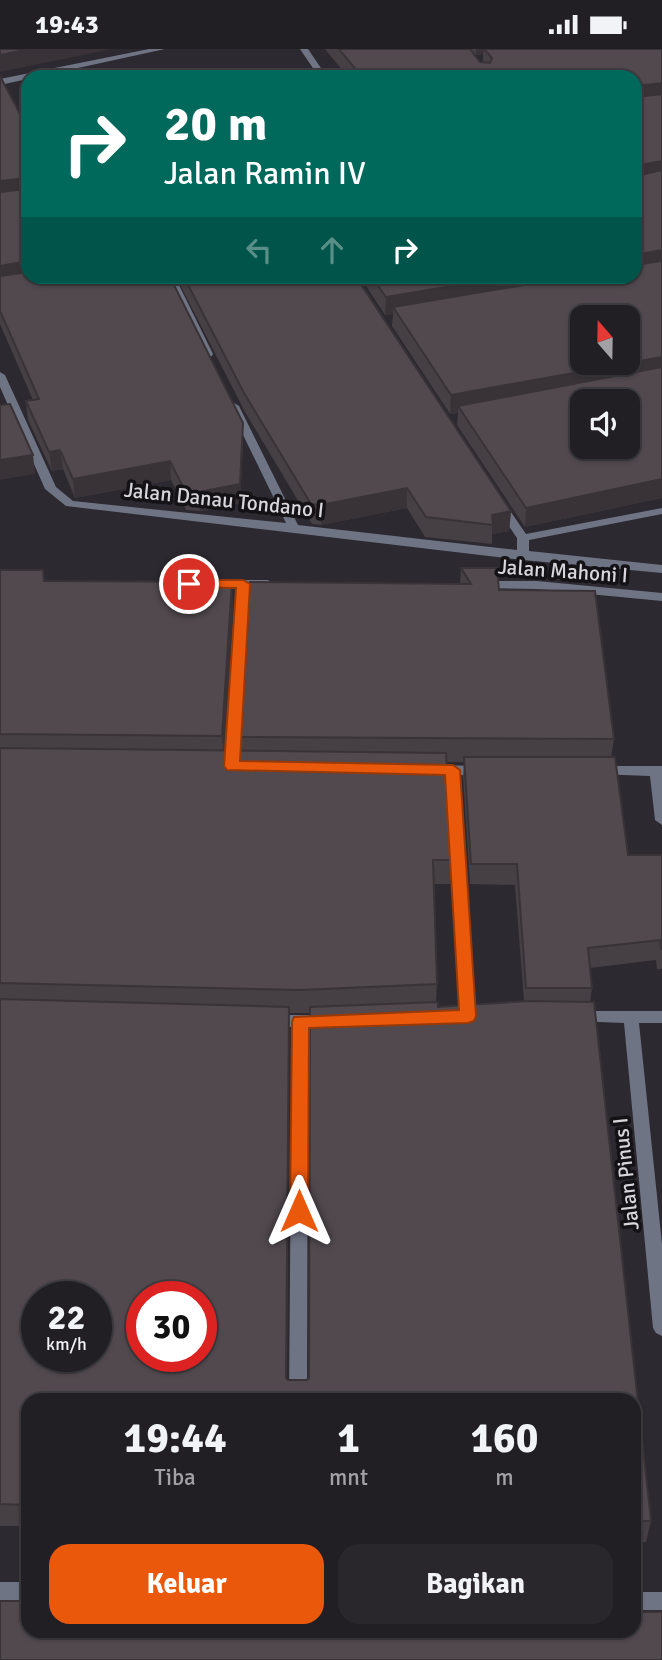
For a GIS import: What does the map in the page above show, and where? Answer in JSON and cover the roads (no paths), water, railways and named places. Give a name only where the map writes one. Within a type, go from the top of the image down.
[{"type":"street","points":[[59,70],[162,49]]},
{"type":"street","points":[[304,49],[318,70]]},
{"type":"street","points":[[0,82],[21,78]]},
{"type":"street","points":[[173,284],[213,364]]},
{"type":"street","name":"Jalan Danau Tondano I","points":[[0,375],[51,489],[69,504],[293,526],[523,556],[662,569]]},
{"type":"street","points":[[225,389],[293,526]]},
{"type":"street","points":[[492,492],[523,538],[523,556]]},
{"type":"street","points":[[523,538],[662,511]]},
{"type":"street","points":[[202,584],[283,584]]},
{"type":"street","points":[[232,766],[243,584]]},
{"type":"street","name":"Jalan Mahoni I","points":[[470,585],[537,585],[662,597]]},
{"type":"street","points":[[411,770],[493,771]]},
{"type":"street","points":[[453,770],[468,1017]]},
{"type":"street","points":[[588,771],[659,771],[662,820]]},
{"type":"street","points":[[563,1017],[662,1017]]},
{"type":"street","name":"Jalan Pinus I","points":[[631,1017],[662,1328]]},
{"type":"street","points":[[259,1021],[342,1021]]},
{"type":"street","points":[[298,1393],[300,1022]]},
{"type":"street","points":[[0,1591],[21,1591]]},
{"type":"street","points":[[641,1601],[662,1601]]}]
